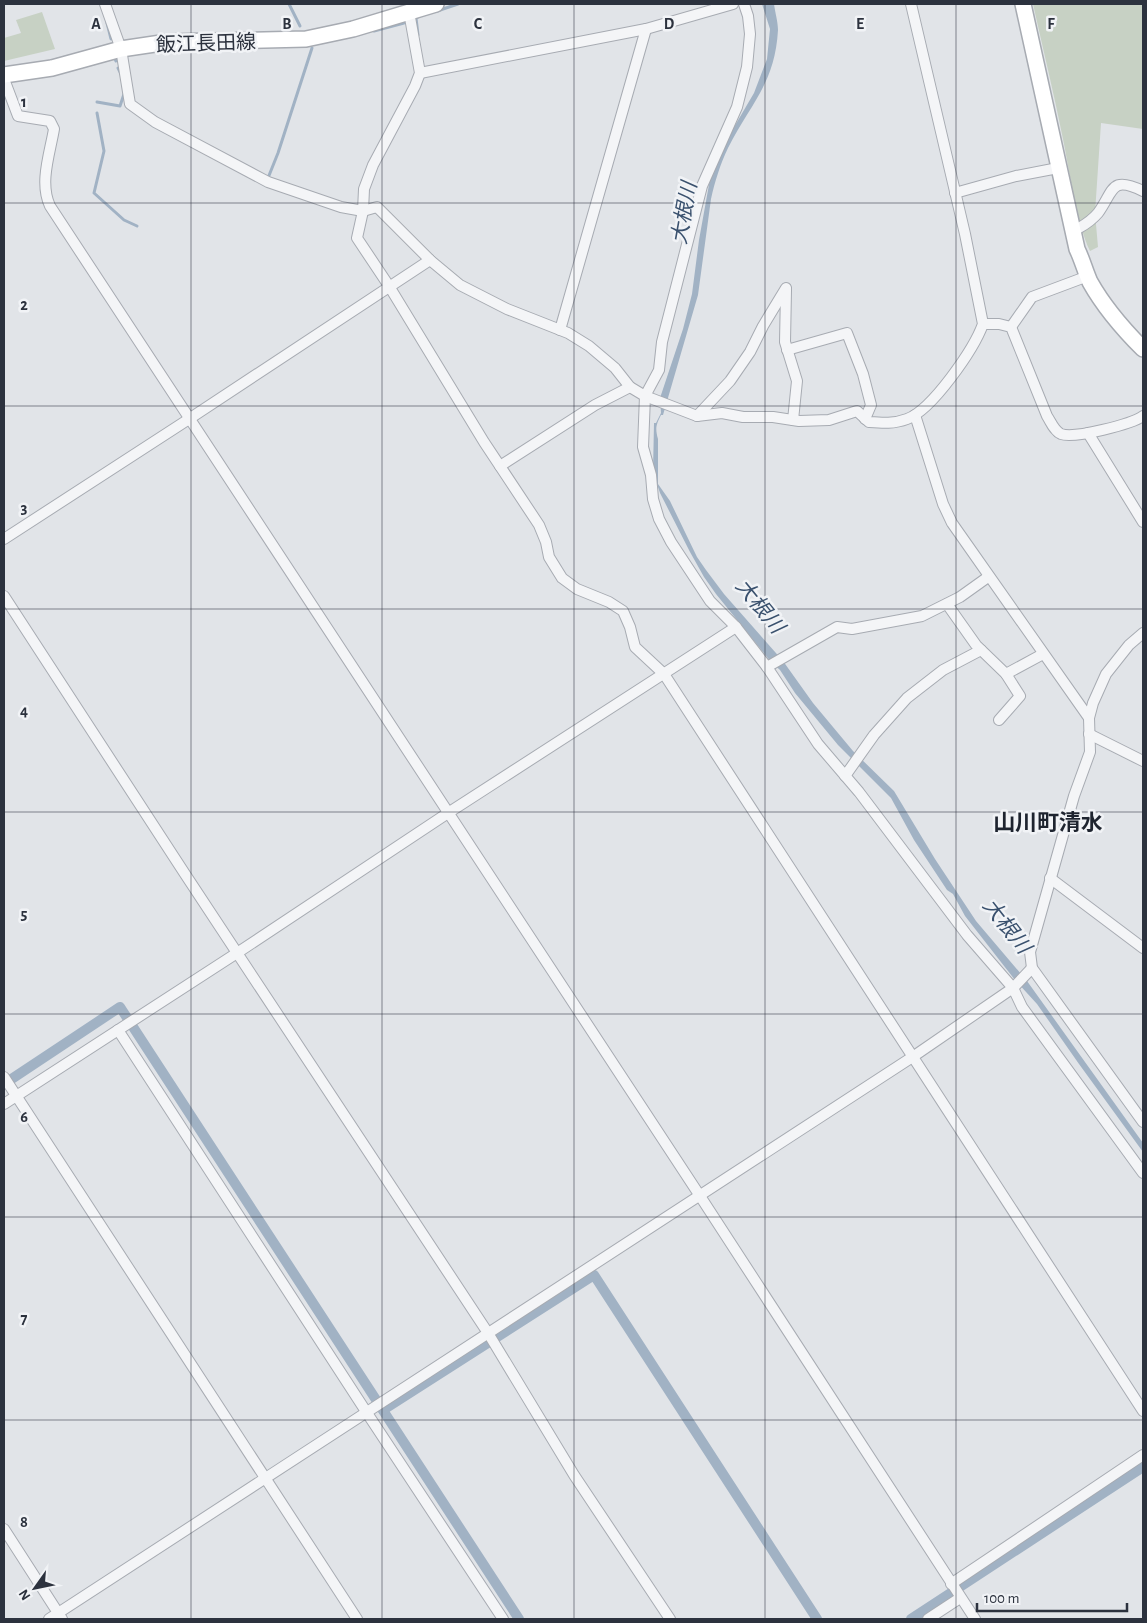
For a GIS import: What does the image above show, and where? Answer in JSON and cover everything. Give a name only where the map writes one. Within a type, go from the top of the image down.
[{"type":"main road","name":"飯江長田線","points":[[4,77],[52,68],[120,49],[168,42],[306,39],[353,29],[436,4]]},
{"type":"main road","points":[[1023,4],[1077,249],[1088,276],[1104,303],[1121,327],[1143,350]]},
{"type":"street","points":[[105,4],[120,49],[130,104],[155,122],[268,182],[341,207],[363,211],[377,207],[430,260],[460,286],[568,333],[589,346],[615,368],[630,387],[646,396],[696,416],[722,413],[743,417],[829,420],[856,411],[869,422],[893,424],[909,419],[933,399],[957,370],[980,333],[983,324],[965,234],[911,4]]},
{"type":"street","points":[[420,73],[646,29],[733,4]]},
{"type":"street","points":[[744,4],[748,16],[750,34],[747,66],[737,107],[702,186],[662,342],[659,370],[646,396],[643,447],[651,474],[653,499],[659,519],[671,542],[710,601],[736,627],[768,666],[818,744],[921,872],[967,935],[1013,987],[1022,1007],[1143,1173]]},
{"type":"street","points":[[409,12],[420,73],[373,165],[364,189],[363,211],[357,238],[539,525],[546,542],[549,557],[562,578],[576,589],[609,602],[623,611],[630,627],[635,647],[664,674],[1143,1411]]},
{"type":"street","points":[[560,330],[646,29]]},
{"type":"street","points":[[4,77],[18,116],[50,121],[54,129],[45,183],[46,198],[189,419],[700,1196],[974,1619]]},
{"type":"street","points":[[955,193],[1016,176],[1058,168]]},
{"type":"street","points":[[1079,228],[1097,214],[1109,192],[1116,186],[1127,185],[1143,191]]},
{"type":"street","points":[[4,540],[430,260]]},
{"type":"street","points":[[1011,327],[1032,297],[1088,276]]},
{"type":"street","points":[[696,416],[730,381],[745,360],[786,288],[785,342],[797,381],[793,420]]},
{"type":"street","points":[[983,324],[998,324],[1011,327]]},
{"type":"street","points":[[1011,327],[1047,416],[1055,430],[1062,435],[1088,433],[1120,426],[1143,416]]},
{"type":"street","points":[[787,350],[847,334],[863,374],[871,405],[865,418]]},
{"type":"street","points":[[500,466],[595,405],[630,387]]},
{"type":"street","points":[[915,415],[943,504],[952,523],[1088,718]]},
{"type":"street","points":[[1088,433],[1143,522]]},
{"type":"street","points":[[768,666],[837,627],[852,629],[922,616],[960,597],[988,577]]},
{"type":"street","points":[[4,596],[488,1333],[574,1475],[670,1619]]},
{"type":"street","points":[[947,604],[981,650],[1006,674],[1020,696],[999,720]]},
{"type":"street","points":[[4,1104],[736,627]]},
{"type":"street","points":[[1143,633],[1129,645],[1106,674],[1093,703],[1088,718],[1090,752],[1074,796],[1030,952],[1031,968],[1143,1122]]},
{"type":"street","points":[[845,776],[874,736],[908,698],[943,670],[981,650]]},
{"type":"street","points":[[1006,674],[1043,654]]},
{"type":"street","points":[[1089,734],[1143,761]]},
{"type":"street","points":[[1050,878],[1143,948]]},
{"type":"street","points":[[49,1619],[60,1616],[265,1479],[914,1056],[1013,987],[1031,968]]},
{"type":"street","points":[[118,1030],[503,1619]]},
{"type":"street","points":[[4,1077],[357,1619]]},
{"type":"street","points":[[952,1585],[1143,1455]]},
{"type":"street","points":[[4,1529],[60,1616]]},
{"type":"street","points":[[928,1619],[959,1597]]},
{"type":"shaded area","points":[[1033,4],[1143,4],[1143,129],[1101,123],[1095,213],[1098,247],[1090,251],[1077,211],[1060,122]]},
{"type":"shaded area","points":[[42,12],[55,49],[4,61],[4,38],[21,33],[16,20]]},
{"type":"water","name":"大根川","points":[[762,4],[774,4],[778,24],[776,49],[767,79],[728,148],[714,186],[698,295],[663,415],[661,415],[656,427],[658,439],[658,484],[670,501],[697,557],[706,570],[724,594],[783,661],[813,703],[853,751],[894,791],[935,859],[976,921],[1027,981],[1143,1143],[1143,1152],[1037,1004],[1015,980],[965,916],[953,894],[947,890],[914,840],[891,798],[838,745],[795,693],[780,670],[771,662],[716,594],[690,552],[660,493],[653,472],[654,423],[656,423],[661,413],[660,398],[683,329],[692,294],[710,179],[727,139],[754,93],[767,59],[770,29]]},
{"type":"waterway","points":[[289,4],[300,26]]},
{"type":"waterway","points":[[437,11],[458,4]]},
{"type":"waterway","points":[[418,35],[416,18],[420,16]]},
{"type":"waterway","points":[[107,23],[111,39]]},
{"type":"waterway","points":[[374,31],[404,23]]},
{"type":"waterway","points":[[268,178],[312,48]]},
{"type":"waterway","points":[[114,57],[116,61]]},
{"type":"waterway","points":[[118,68],[122,76]]},
{"type":"waterway","points":[[97,102],[120,106],[124,94]]},
{"type":"waterway","points":[[97,113],[104,151],[94,193],[124,220],[137,226]]},
{"type":"waterway","points":[[4,1084],[120,1007],[519,1619]]},
{"type":"waterway","points":[[383,1410],[594,1275],[817,1619]]},
{"type":"waterway","points":[[911,1619],[1143,1467]]},
{"type":"district","name":"山川町清水","points":[[1048,822]]}]
